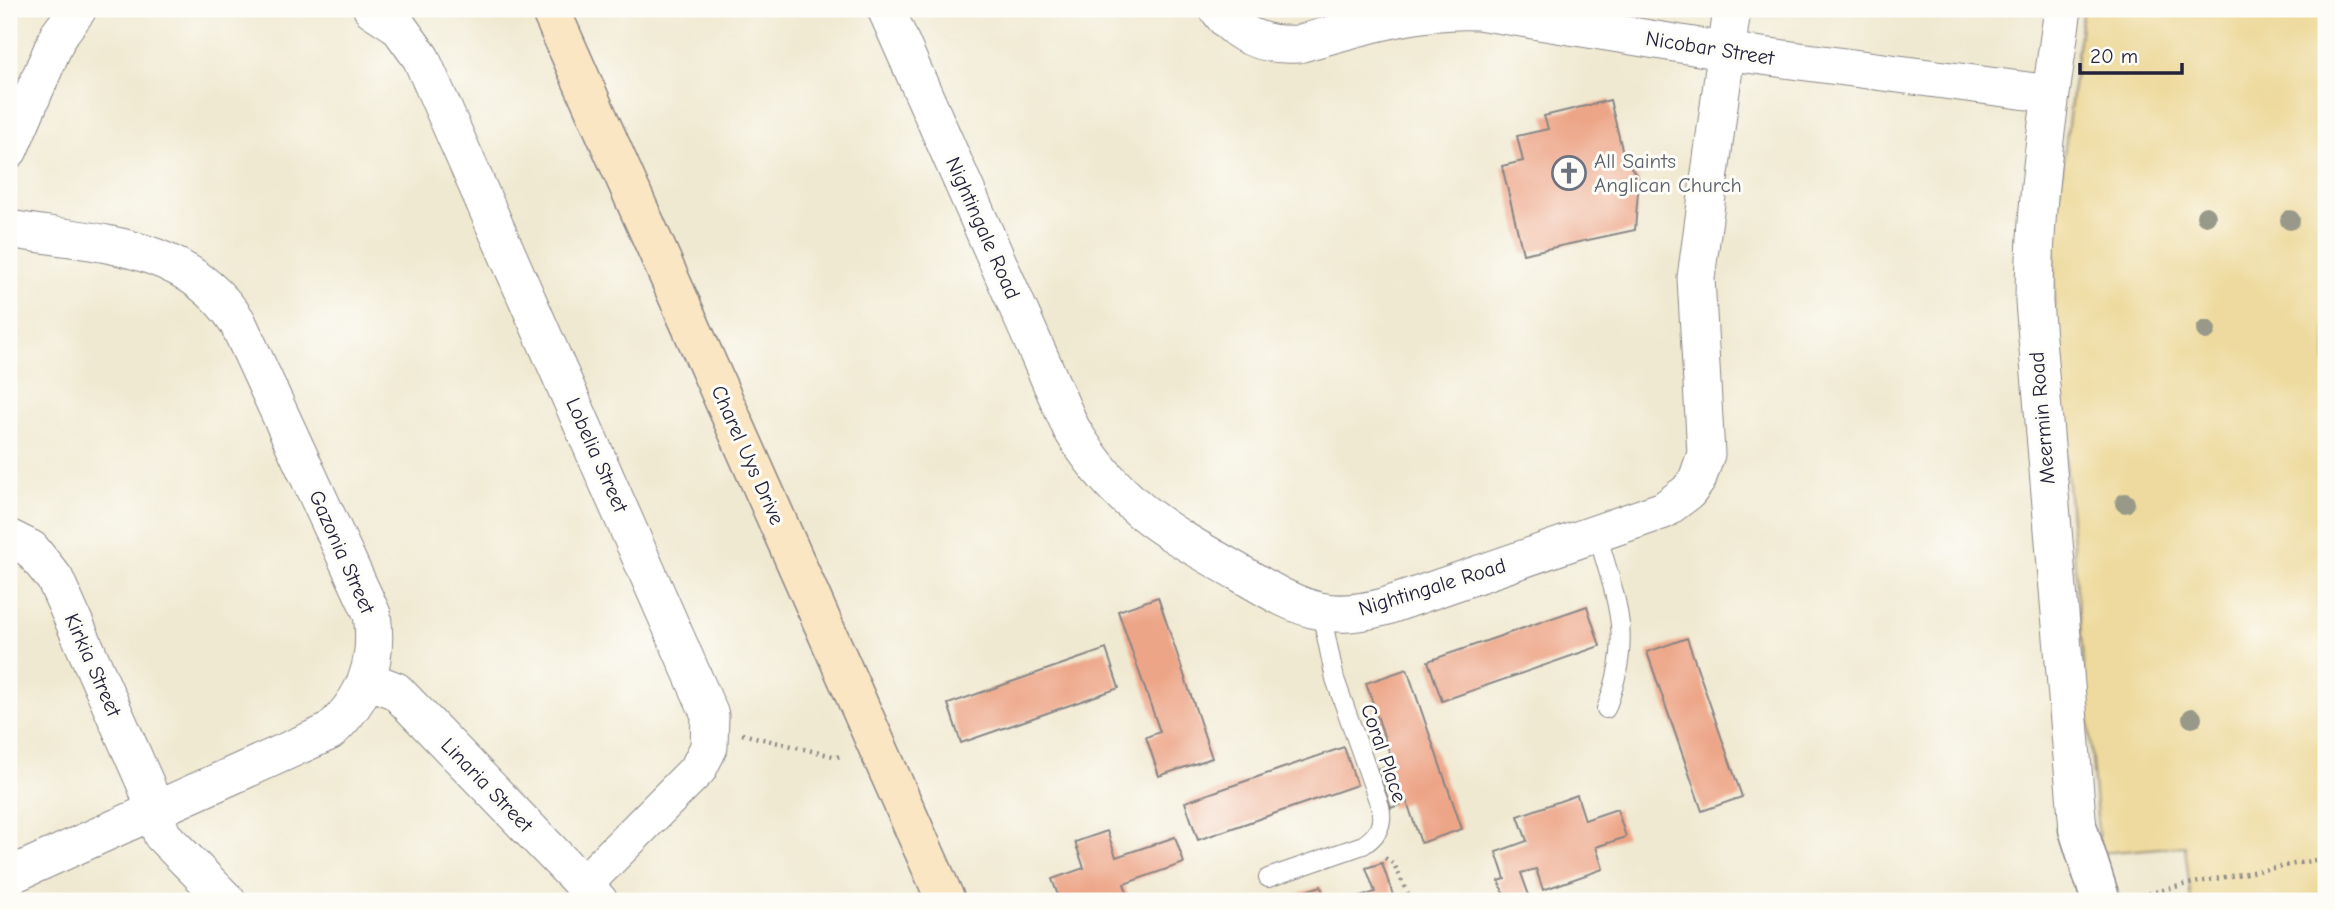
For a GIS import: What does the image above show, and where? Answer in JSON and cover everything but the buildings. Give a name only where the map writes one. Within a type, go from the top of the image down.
[{"type":"main road","name":"Charel Uys Drive","points":[[550,9],[946,901]]},
{"type":"street","points":[[9,150],[58,36],[78,9]]},
{"type":"street","name":"Lobelia Street","points":[[372,9],[398,26],[421,58],[707,703],[711,727],[709,747],[698,769],[591,893]]},
{"type":"street","name":"Nightingale Road","points":[[886,9],[1071,428],[1101,474],[1146,518],[1278,594],[1321,612],[1363,612],[1384,607],[1664,510],[1688,492],[1703,467],[1708,440],[1696,278],[1724,51],[1732,9]]},
{"type":"street","name":"Nicobar Street","points":[[1218,9],[1234,27],[1247,35],[1280,45],[1298,44],[1405,15],[1452,10],[1503,14],[1724,51],[2051,94]]},
{"type":"street","name":"Meermin Road","points":[[2063,9],[2039,174],[2034,237],[2034,302],[2038,377],[2078,829],[2101,901]]},
{"type":"street","name":"Gazonia Street","points":[[9,229],[145,253],[168,260],[200,279],[225,303],[237,321],[372,614],[375,636],[368,680],[359,700],[329,732],[9,876]]},
{"type":"street","name":"Kirkia Street","points":[[9,538],[32,549],[54,579],[146,785],[154,811]]},
{"type":"street","name":"Linaria Street","points":[[368,680],[397,691],[591,893]]},
{"type":"street","points":[[154,811],[162,835],[227,901]]},
{"type":"street","name":"Meermin Road","points":[[2074,901],[2071,871],[2078,829]]},
{"type":"lane","points":[[1597,533],[1622,622],[1620,663],[1606,709]]},
{"type":"lane","name":"Coral Place","points":[[1321,612],[1335,679],[1382,817],[1377,835],[1363,845]]},
{"type":"lane","points":[[1268,878],[1363,845]]},
{"type":"path","points":[[711,727],[837,757],[874,737]]},
{"type":"path","points":[[1363,845],[1394,864],[1411,901]]},
{"type":"path","points":[[2122,901],[2183,885],[2326,858]]},
{"type":"sand","points":[[2083,9],[2326,9],[2326,901],[2191,901],[2185,846],[2100,853],[2054,324],[2054,233]]},
{"type":"place","name":"All Saints Anglican Church","points":[[1569,173]]}]
